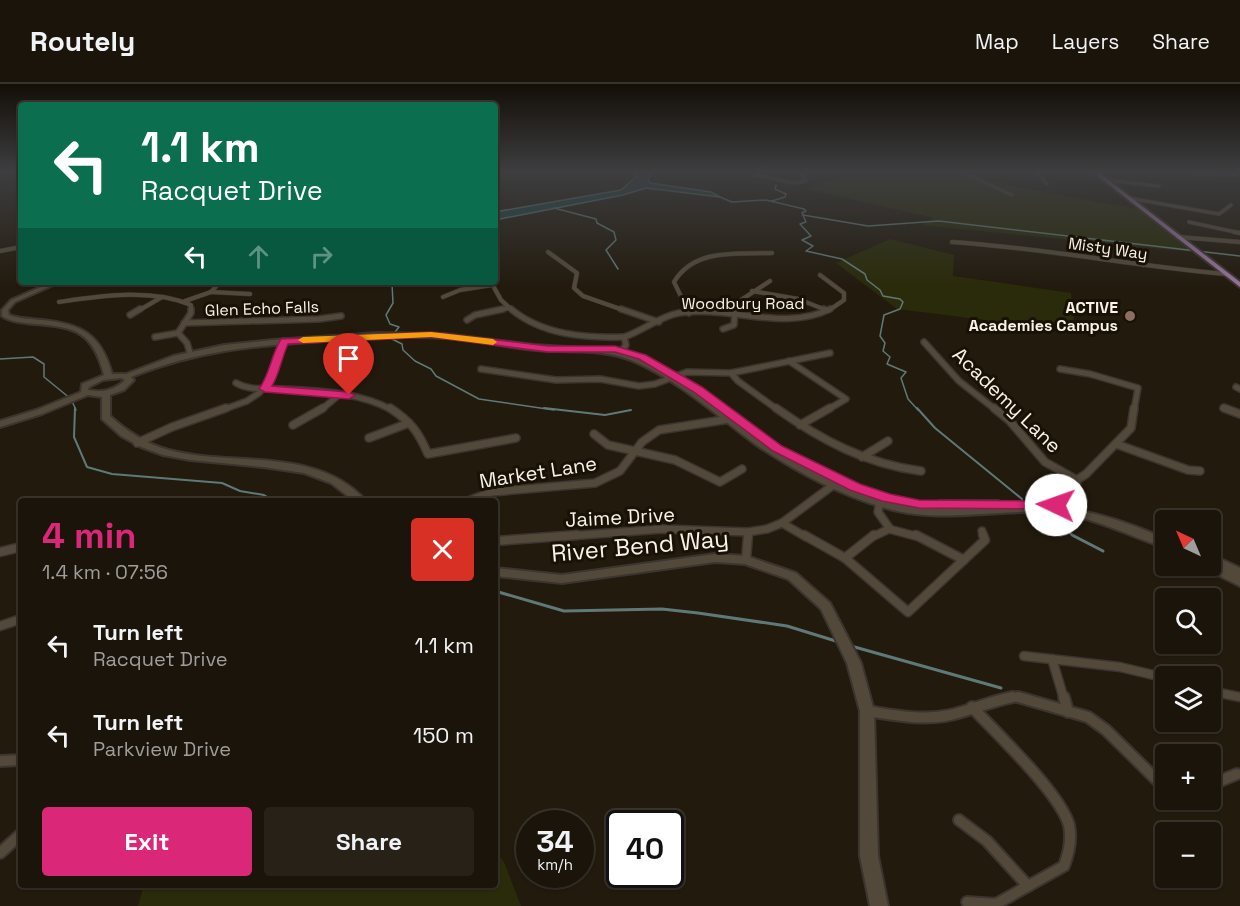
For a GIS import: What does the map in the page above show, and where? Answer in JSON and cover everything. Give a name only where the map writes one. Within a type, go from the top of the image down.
[{"type":"main road","points":[[1144,210],[1240,285]]},
{"type":"street","points":[[1198,210],[1219,214],[1224,210]]},
{"type":"street","points":[[1189,222],[1240,233]]},
{"type":"street","points":[[1179,238],[1240,242]]},
{"type":"street","name":"Misty Way","points":[[952,242],[1009,246],[1226,274]]},
{"type":"street","points":[[0,251],[18,248]]},
{"type":"street","points":[[548,252],[577,273],[574,288],[582,296],[659,322]]},
{"type":"street","points":[[689,313],[674,282],[680,272],[708,255],[772,254]]},
{"type":"street","points":[[1141,254],[1143,265]]},
{"type":"street","name":"Woodbury Road","points":[[624,337],[641,332],[679,313],[736,313],[801,317],[837,306],[844,300],[844,293],[820,275]]},
{"type":"street","points":[[723,329],[734,326],[735,304],[770,281]]},
{"type":"street","points":[[50,285],[13,301],[5,310],[6,316],[13,319],[50,323],[89,335],[105,358],[108,376]]},
{"type":"street","points":[[211,292],[217,285]]},
{"type":"street","points":[[443,297],[460,290],[486,285]]},
{"type":"street","points":[[492,285],[498,297],[509,308],[543,326],[582,336],[624,337],[626,345],[621,352]]},
{"type":"street","points":[[752,291],[798,299],[826,310]]},
{"type":"street","points":[[185,301],[211,292],[250,294]]},
{"type":"street","points":[[130,315],[163,296]]},
{"type":"street","points":[[59,302],[163,296],[185,301],[191,305],[191,313],[178,333],[155,337]]},
{"type":"street","points":[[467,320],[475,315],[509,308]]},
{"type":"street","name":"Glen Echo Falls","points":[[184,323],[319,319],[341,316]]},
{"type":"street","points":[[178,333],[187,343],[190,353]]},
{"type":"street","points":[[86,393],[84,389],[89,383],[108,376],[127,376],[190,353],[284,341],[431,334],[548,349],[621,352],[673,377],[777,448],[880,499],[919,504],[1041,504],[1080,508],[1107,514],[1155,533]]},
{"type":"street","points":[[137,443],[172,427],[247,401],[265,389],[272,378],[274,365],[284,341]]},
{"type":"street","name":"Academy Lane","points":[[924,342],[959,381],[1010,420],[1045,462],[1077,480]]},
{"type":"street","points":[[481,369],[556,381],[600,379],[639,386],[687,372],[730,373],[830,353]]},
{"type":"street","points":[[789,361],[846,399],[800,425]]},
{"type":"street","points":[[1060,369],[1140,385],[1131,428],[1086,474],[1077,480],[1076,496],[1080,508]]},
{"type":"street","points":[[730,373],[800,425],[862,457],[898,470],[921,471]]},
{"type":"street","points":[[0,424],[39,412],[86,393],[106,393],[125,386],[130,380],[127,376]]},
{"type":"street","points":[[236,383],[265,389],[340,394],[379,403],[409,423],[420,434],[428,454],[516,438]]},
{"type":"street","points":[[106,393],[105,417],[116,429],[137,443],[165,454],[307,470],[331,479],[357,498]]},
{"type":"street","points":[[292,425],[321,410],[340,394]]},
{"type":"street","points":[[1223,408],[1240,414]]},
{"type":"street","points":[[733,419],[772,451],[836,483],[880,499],[922,510],[1046,509],[1071,512],[1103,520],[1155,540]]},
{"type":"street","name":"Market Lane","points":[[476,498],[492,492],[595,483],[626,467],[640,442],[650,434],[669,428],[733,419]]},
{"type":"street","points":[[369,438],[409,423]]},
{"type":"street","points":[[594,434],[598,442],[609,447],[670,459],[720,482],[742,469]]},
{"type":"street","points":[[862,457],[888,441]]},
{"type":"street","points":[[1116,444],[1188,470],[1200,471]]},
{"type":"street","name":"Jaime Drive","points":[[498,541],[663,529],[748,532],[767,529],[782,523],[836,483]]},
{"type":"street","points":[[880,499],[878,512],[890,529]]},
{"type":"street","points":[[782,523],[845,558],[908,612],[985,540],[982,531]]},
{"type":"street","points":[[845,558],[877,534],[890,529],[906,532],[964,560]]},
{"type":"street","points":[[746,560],[748,532]]},
{"type":"street","points":[[0,552],[18,548]]},
{"type":"street","name":"River Bend Way","points":[[498,572],[562,579],[715,558],[746,560],[792,576],[826,606],[854,663],[867,711],[869,856],[879,906]]},
{"type":"street","points":[[1221,564],[1240,573]]},
{"type":"street","points":[[1221,572],[1240,582]]},
{"type":"street","points":[[0,626],[18,620]]},
{"type":"street","points":[[1024,656],[1120,667],[1155,675]]},
{"type":"street","points":[[1052,659],[1068,712]]},
{"type":"street","points":[[1221,693],[1240,697]]},
{"type":"street","points":[[867,711],[910,717],[949,715],[995,700],[1016,697],[1088,717],[1106,730],[1155,778]]},
{"type":"street","points":[[967,902],[996,904],[1064,866],[1071,850],[1069,826],[1059,802],[972,707]]},
{"type":"street","points":[[0,761],[18,760]]},
{"type":"street","points":[[1221,781],[1237,774]]},
{"type":"street","points":[[959,820],[987,841],[1028,886]]},
{"type":"street","points":[[0,853],[18,837]]},
{"type":"shaded area","points":[[900,210],[1144,210],[1203,253],[921,225],[934,218]]},
{"type":"shaded area","points":[[890,239],[954,255],[953,276],[1071,293],[1075,331],[897,309],[836,263]]},
{"type":"shaded area","points":[[498,854],[504,862],[521,906],[138,906],[143,888],[498,888]]},
{"type":"water","points":[[504,210],[544,210],[498,219],[498,211]]},
{"type":"waterway","points":[[563,210],[596,219],[597,223],[614,232],[616,240],[606,250],[618,269]]},
{"type":"waterway","points":[[805,210],[802,213],[806,222],[800,224],[811,236],[802,240],[813,246],[806,251],[842,259],[865,274],[867,280],[880,290],[883,296],[900,299],[903,302],[900,309],[884,315],[880,336],[885,343],[883,351],[890,357],[887,364],[906,372],[901,378],[908,399],[918,410]]},
{"type":"waterway","points":[[803,215],[868,226],[939,221],[1240,256]]},
{"type":"waterway","points":[[392,285],[393,303],[386,315],[390,324],[399,327],[395,332]]},
{"type":"waterway","points":[[390,338],[402,344],[403,350],[415,361],[431,369],[436,376],[479,399],[554,410]]},
{"type":"waterway","points":[[0,359],[33,357],[44,364],[44,377],[71,399],[76,410]]},
{"type":"waterway","points":[[75,408],[74,437],[87,467],[112,474],[222,483],[240,491],[269,498]]},
{"type":"waterway","points":[[544,408],[605,415],[631,410]]},
{"type":"waterway","points":[[917,408],[935,428],[1022,499]]},
{"type":"waterway","points":[[1044,514],[1073,536]]},
{"type":"waterway","points":[[1073,536],[1103,551]]},
{"type":"waterway","points":[[498,592],[564,611],[662,609],[698,613],[787,626],[839,642]]},
{"type":"waterway","points":[[851,646],[1001,688]]},
{"type":"slow traffic","points":[[303,340],[431,334],[493,342]]},
{"type":"place","name":"ACTIVE Academies Campus","points":[[1130,316]]},
{"type":"route","points":[[349,395],[265,389],[272,378],[274,365],[284,341],[431,334],[548,349],[598,347],[615,349],[643,357],[698,389],[777,448],[855,487],[887,498],[919,504],[1056,505]]}]
